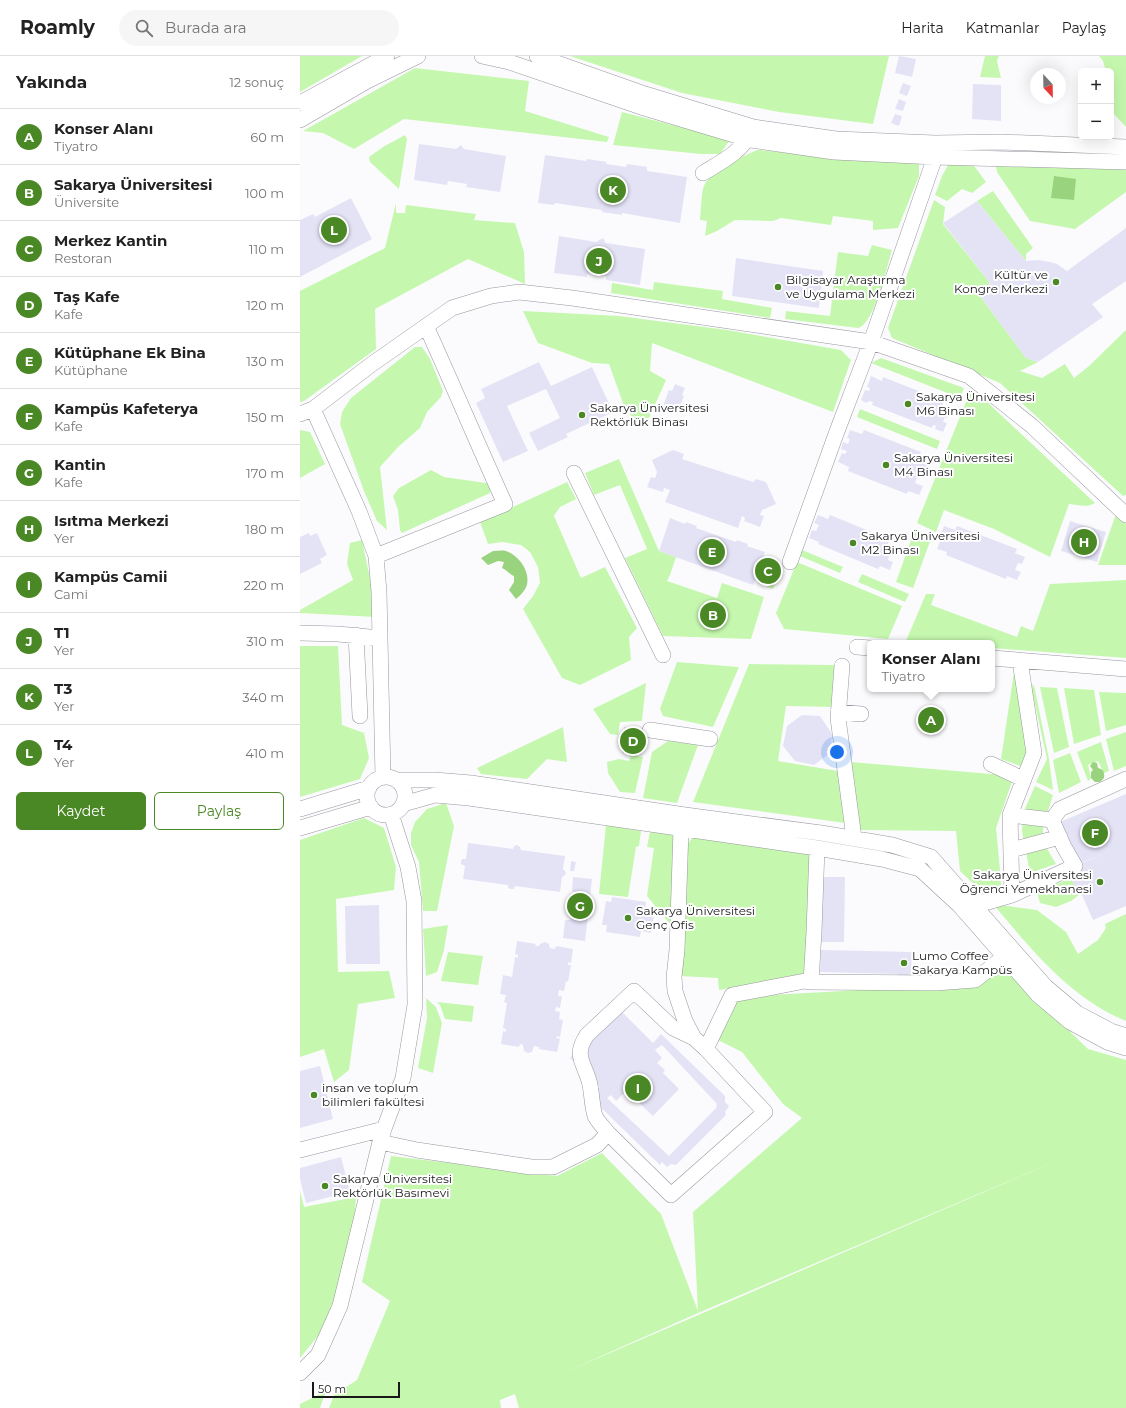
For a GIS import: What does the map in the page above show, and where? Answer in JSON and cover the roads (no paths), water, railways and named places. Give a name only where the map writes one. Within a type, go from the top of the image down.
[{"type":"street","points":[[300,103],[387,56]]},
{"type":"street","points":[[300,120],[368,66],[418,56]]},
{"type":"street","points":[[482,56],[509,62],[641,107],[834,152],[935,150],[1126,162]]},
{"type":"street","points":[[537,56],[751,133]]},
{"type":"street","points":[[703,173],[732,155],[751,133]]},
{"type":"street","points":[[935,150],[1002,142],[1126,147]]},
{"type":"street","points":[[790,562],[836,434],[872,342],[935,150]]},
{"type":"street","points":[[390,779],[376,556],[359,511],[307,411],[452,308],[491,296],[519,292],[580,299],[872,342],[969,376],[1032,426],[1126,515]]},
{"type":"street","points":[[376,556],[505,504],[481,453],[458,394],[426,326]]},
{"type":"street","points":[[574,473],[663,655]]},
{"type":"street","points":[[300,633],[356,635],[380,638]]},
{"type":"street","points":[[356,635],[360,716]]},
{"type":"street","points":[[995,658],[1126,669]]},
{"type":"street","points":[[1012,895],[1010,815],[1034,753],[1020,661]]},
{"type":"street","points":[[842,666],[838,712],[854,838]]},
{"type":"street","points":[[838,712],[861,714]]},
{"type":"street","points":[[650,730],[710,740]]},
{"type":"street","points":[[991,764],[1024,779]]},
{"type":"street","points":[[390,779],[400,784],[405,793],[403,804],[396,812],[391,814],[380,814],[371,807],[367,798],[369,788],[377,779],[390,779],[435,780],[471,783],[854,838],[892,845],[930,857],[1004,957],[1038,995],[1070,1022],[1106,1042],[1126,1048]]},
{"type":"street","points":[[1052,820],[1060,809],[1126,779]]},
{"type":"street","points":[[300,809],[369,788]]},
{"type":"street","points":[[403,804],[435,795],[469,798],[817,848],[882,859],[920,869],[964,903],[1046,987],[1077,1013],[1111,1031],[1126,1036]]},
{"type":"street","points":[[300,828],[371,807]]},
{"type":"street","points":[[300,1373],[318,1354],[340,1306],[382,1136],[403,1078],[415,1005],[414,901],[408,867],[391,814]]},
{"type":"street","points":[[1010,815],[1052,820]]},
{"type":"street","points":[[964,903],[988,902],[1012,895],[1075,866],[1064,847],[1052,820]]},
{"type":"street","points":[[681,829],[677,943],[674,977],[675,992],[680,1009],[694,1038]]},
{"type":"street","points":[[1010,850],[1060,837]]},
{"type":"street","points":[[811,982],[817,848]]},
{"type":"street","points":[[706,1049],[732,995],[805,981],[936,983],[975,980],[1004,957]]},
{"type":"street","points":[[634,991],[673,1028],[694,1038],[765,1112],[671,1195],[608,1133],[595,1116],[590,1083],[580,1056],[582,1043],[587,1035],[634,991]]},
{"type":"street","points":[[300,1150],[382,1136],[417,1150],[531,1167],[553,1168],[597,1145],[608,1133]]},
{"type":"place","name":"T3","points":[[613,190]]},
{"type":"place","name":"T4","points":[[334,230]]},
{"type":"place","name":"T1","points":[[599,261]]},
{"type":"place","name":"Kültür ve Kongre Merkezi","points":[[1056,282]]},
{"type":"place","name":"Bilgisayar Araştırma ve Uygulama Merkezi","points":[[778,287]]},
{"type":"place","name":"Sakarya Üniversitesi M6 Binası","points":[[908,404]]},
{"type":"place","name":"Sakarya Üniversitesi Rektörlük Binası","points":[[582,415]]},
{"type":"place","name":"Sakarya Üniversitesi M4 Binası","points":[[886,465]]},
{"type":"place","name":"Isıtma Merkezi","points":[[1084,542]]},
{"type":"place","name":"Sakarya Üniversitesi M2 Binası","points":[[853,543]]},
{"type":"place","name":"Kütüphane Ek Bina","points":[[712,552]]},
{"type":"place","name":"Merkez Kantin","points":[[768,571]]},
{"type":"place","name":"Sakarya Üniversitesi","points":[[713,615]]},
{"type":"place","name":"Konser Alanı","points":[[931,720]]},
{"type":"place","name":"Taş Kafe","points":[[633,741]]},
{"type":"place","name":"Kampüs Kafeterya","points":[[1095,833]]},
{"type":"place","name":"Sakarya Üniversitesi Öğrenci Yemekhanesi","points":[[1100,882]]},
{"type":"place","name":"Kantin","points":[[580,906]]},
{"type":"place","name":"Sakarya Üniversitesi Genç Ofis","points":[[628,918]]},
{"type":"place","name":"Lumo Coffee Sakarya Kampüs","points":[[904,963]]},
{"type":"place","name":"Kampüs Camii","points":[[638,1088]]},
{"type":"place","name":"insan ve toplum bilimleri fakültesi","points":[[314,1095]]},
{"type":"place","name":"Sakarya Üniversitesi Rektörlük Basımevi","points":[[325,1186]]}]
